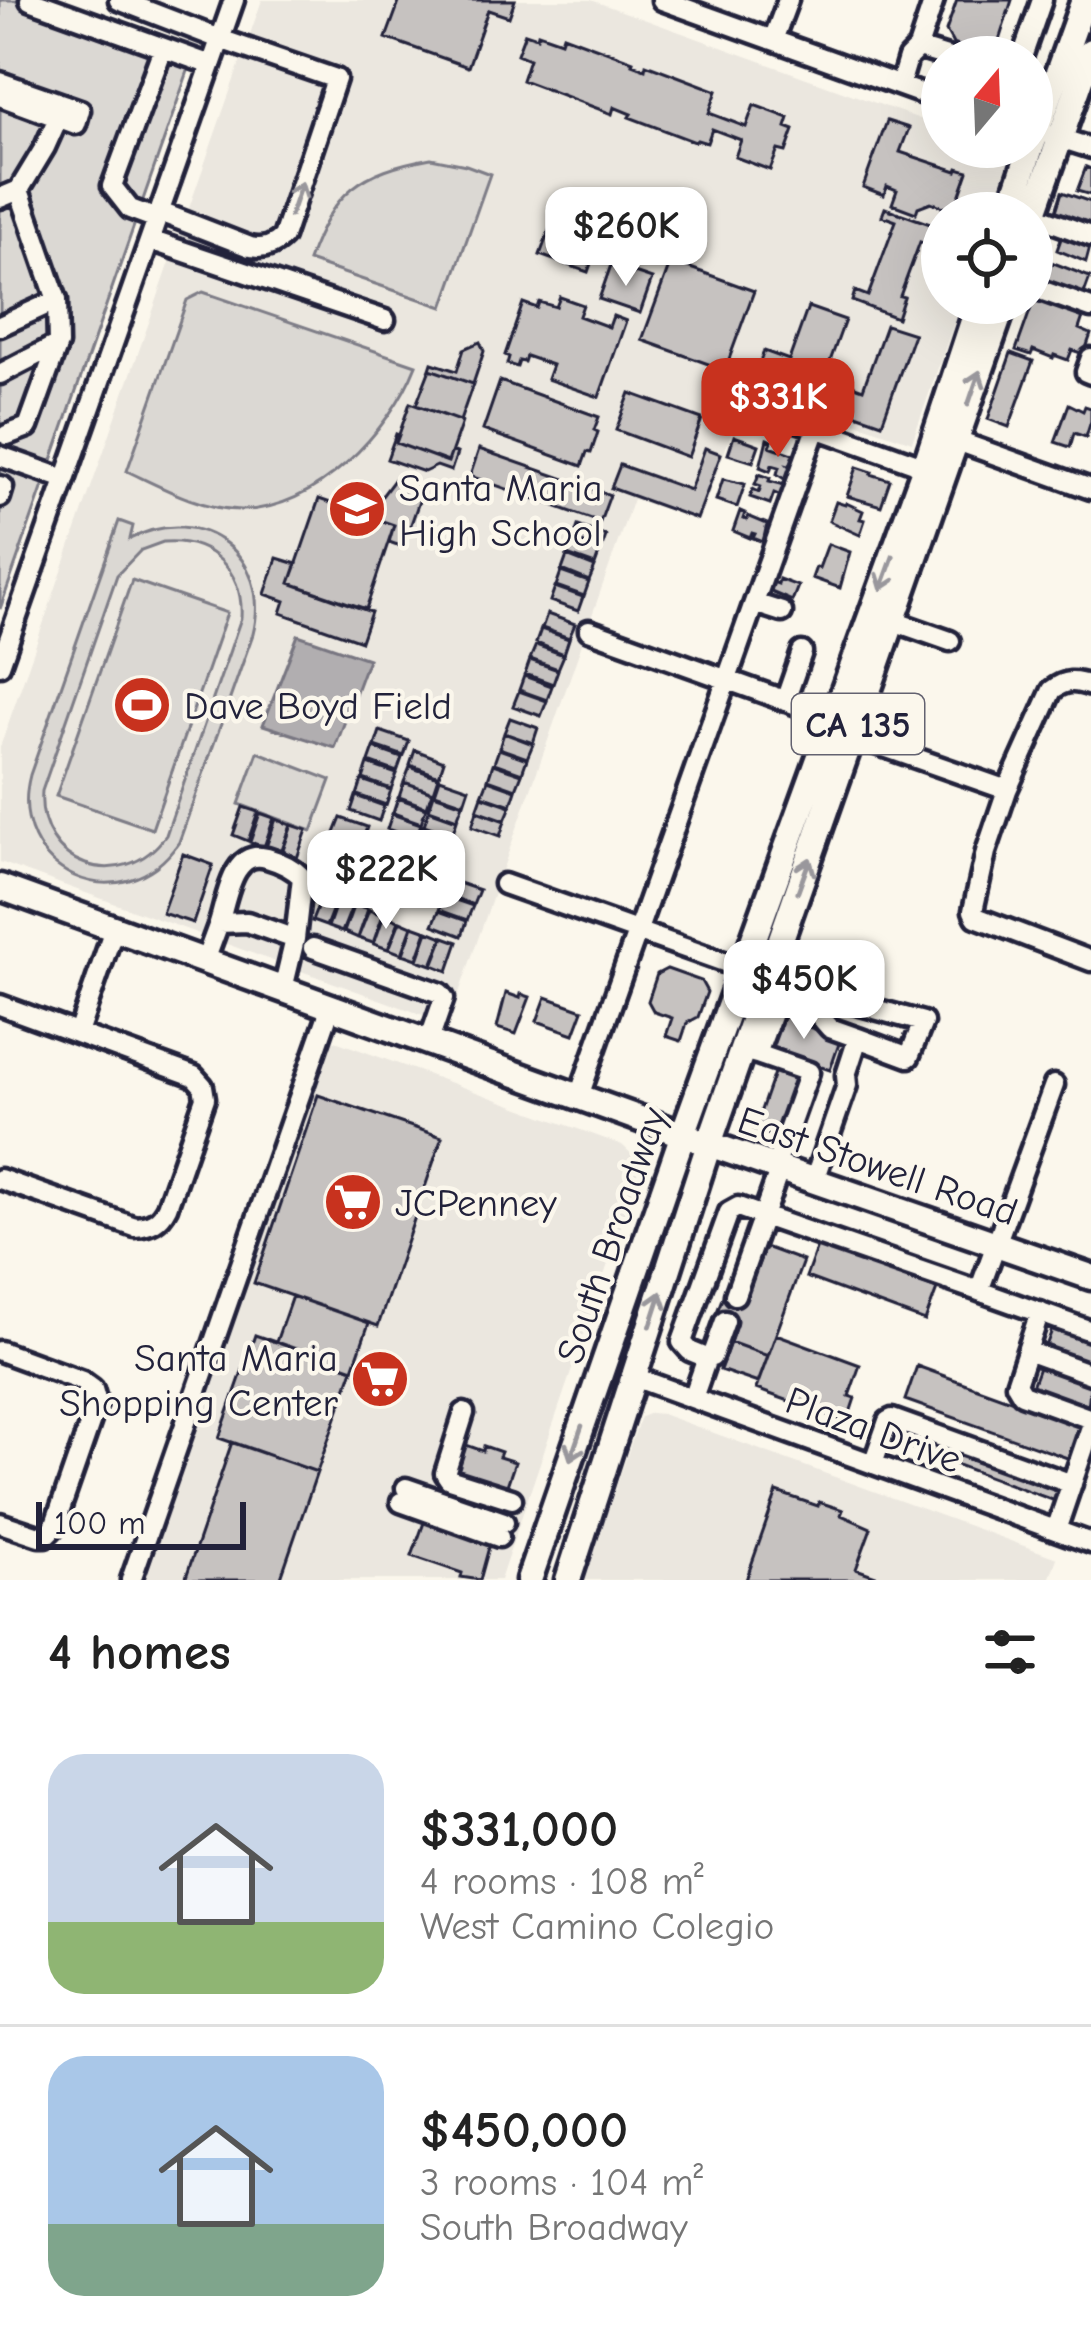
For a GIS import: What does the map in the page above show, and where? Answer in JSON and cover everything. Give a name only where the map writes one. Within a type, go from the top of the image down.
[{"type":"main road","points":[[1053,94],[1084,0]]},
{"type":"main road","points":[[1053,114],[1091,51]]},
{"type":"main road","name":"South Broadway","points":[[568,1580],[709,1144],[772,989],[845,727],[946,437],[974,324]]},
{"type":"main road","name":"South Broadway","points":[[946,437],[995,324]]},
{"type":"main road","name":"South Broadway","points":[[845,727],[893,621],[935,470]]},
{"type":"main road","name":"East Stowell Road","points":[[0,887],[1091,1277]]},
{"type":"main road","name":"South Broadway","points":[[529,1580],[683,1134],[772,989]]},
{"type":"street","points":[[30,0],[211,65]]},
{"type":"street","points":[[1,656],[234,0]]},
{"type":"street","points":[[662,0],[921,93]]},
{"type":"street","points":[[773,40],[788,0]]},
{"type":"street","points":[[900,86],[934,0]]},
{"type":"street","points":[[1029,36],[1042,0]]},
{"type":"street","points":[[124,1],[171,9],[220,39],[336,79],[283,237],[276,244],[257,248],[130,209],[112,186],[163,48]]},
{"type":"street","points":[[0,82],[80,110],[76,124],[0,96]]},
{"type":"street","points":[[0,198],[19,190],[58,118]]},
{"type":"street","points":[[1053,142],[1091,148]]},
{"type":"street","points":[[19,190],[57,300],[58,344],[28,427],[3,427],[0,456],[65,479]]},
{"type":"street","points":[[1053,224],[1091,236]]},
{"type":"street","points":[[203,258],[212,232]]},
{"type":"street","points":[[150,240],[385,320]]},
{"type":"street","points":[[1053,298],[1091,308]]},
{"type":"street","points":[[0,326],[57,300]]},
{"type":"street","points":[[0,374],[58,344]]},
{"type":"street","points":[[1091,358],[1086,372],[1091,374]]},
{"type":"street","points":[[741,400],[935,470]]},
{"type":"street","points":[[579,1096],[816,428]]},
{"type":"street","points":[[946,437],[1091,489]]},
{"type":"street","points":[[0,486],[0,496]]},
{"type":"street","points":[[754,602],[782,612]]},
{"type":"street","points":[[893,621],[950,641]]},
{"type":"street","points":[[589,630],[785,701],[1007,790]]},
{"type":"street","points":[[785,701],[802,652]]},
{"type":"street","points":[[1091,686],[1075,680],[1052,690],[1007,790],[973,911],[976,917],[1091,962]]},
{"type":"street","points":[[205,961],[237,868],[259,856],[293,867],[302,877],[304,944],[283,989]]},
{"type":"street","points":[[504,884],[820,1004]]},
{"type":"street","points":[[219,923],[247,922],[440,993],[443,998],[429,1041]]},
{"type":"street","points":[[78,1033],[114,928]]},
{"type":"street","points":[[772,989],[779,998],[876,1010],[922,1022],[909,1057],[830,1028],[820,1004]]},
{"type":"street","points":[[0,1005],[194,1076],[206,1098],[167,1207],[150,1226],[135,1227],[0,1179]]},
{"type":"street","points":[[131,1580],[331,1006]]},
{"type":"street","points":[[814,1180],[847,1085],[846,1076],[876,1010]]},
{"type":"street","points":[[734,1295],[809,1072],[750,1052]]},
{"type":"street","points":[[979,1291],[1054,1085]]},
{"type":"street","points":[[725,1321],[712,1357],[690,1352],[682,1342],[729,1212],[738,1207],[1091,1330]]},
{"type":"street","points":[[1040,1312],[1016,1384],[1022,1394],[1091,1423],[1056,1530]]},
{"type":"street","points":[[0,1352],[82,1381],[93,1389],[97,1403],[54,1527],[39,1536],[0,1522]]},
{"type":"street","points":[[1027,1352],[1091,1374]]},
{"type":"street","points":[[693,1398],[707,1358]]},
{"type":"street","name":"Plaza Drive","points":[[634,1377],[1091,1543]]},
{"type":"street","points":[[464,1413],[445,1473],[449,1480],[512,1499]]},
{"type":"street","points":[[873,1464],[892,1419],[1072,1484]]},
{"type":"street","points":[[404,1495],[501,1529]]},
{"type":"shaded area","points":[[0,0],[48,0],[195,51],[0,609]]},
{"type":"shaded area","name":"Santa Maria High School","points":[[262,0],[591,0],[921,119],[921,168],[1008,168],[999,192],[921,192],[921,324],[954,324],[912,442],[749,386],[699,520],[633,499],[448,1024],[0,862],[0,747]]},
{"type":"shaded area","points":[[431,158],[490,174],[443,307],[308,261],[328,217],[352,188],[385,170]]},
{"type":"shaded area","points":[[203,292],[416,365],[369,440],[322,482],[268,507],[211,506],[127,471],[187,300]]},
{"type":"shaded area","points":[[119,521],[133,526],[130,539],[156,529],[182,527],[226,543],[242,559],[252,581],[253,634],[179,842],[155,867],[129,880],[101,883],[74,876],[51,861],[35,838],[27,809],[30,775]],"holes":[[[180,542],[221,560],[237,585],[241,618],[166,835],[148,854],[128,864],[106,868],[86,864],[67,854],[53,838],[44,817],[42,791],[117,575],[141,550]]]},
{"type":"shaded area","name":"Dave Boyd Field","points":[[132,580],[227,613],[152,829],[56,796]]},
{"type":"shaded area","points":[[298,635],[368,659],[335,748],[263,725]]},
{"type":"shaded area","points":[[258,752],[331,780],[312,831],[239,804]]},
{"type":"shaded area","name":"Santa Maria Shopping Center","points":[[313,1033],[622,1145],[637,1159],[637,1179],[500,1580],[122,1580]]},
{"type":"shaded area","points":[[651,1413],[1057,1558],[1049,1580],[584,1580],[636,1429],[641,1417]]},
{"type":"building","points":[[400,0],[515,0],[509,17],[488,10],[468,67],[386,38]]},
{"type":"building","points":[[957,0],[1012,0],[1000,36],[949,36],[946,31]]},
{"type":"building","points":[[525,33],[561,41],[563,35],[645,69],[646,64],[717,91],[709,113],[746,127],[754,105],[789,118],[786,127],[794,130],[786,152],[778,150],[770,170],[735,157],[741,140],[712,129],[707,143],[695,142],[614,107],[612,114],[522,80],[529,59],[517,54]]},
{"type":"building","points":[[887,121],[909,128],[900,152],[921,159],[921,168],[968,171],[961,192],[921,192],[916,213],[892,204],[897,190],[887,186],[884,195],[863,187]]},
{"type":"building","points":[[1086,167],[1091,169],[1091,195],[1077,191]]},
{"type":"building","points":[[1062,192],[1091,202],[1091,231],[1055,214]]},
{"type":"building","points":[[572,206],[667,235],[656,263],[598,243],[588,272],[540,255],[557,209],[569,214]]},
{"type":"building","points":[[885,208],[921,221],[921,242],[900,296],[904,297],[897,318],[852,301],[855,291],[868,296],[896,221],[882,216]]},
{"type":"building","points":[[1064,230],[1091,243],[1086,262],[1057,250]]},
{"type":"building","points":[[671,261],[754,291],[725,370],[642,340]]},
{"type":"building","points":[[1053,263],[1090,277],[1082,299],[1053,289]]},
{"type":"building","points":[[611,265],[652,279],[640,313],[599,299]]},
{"type":"building","points":[[560,297],[583,305],[579,316],[609,327],[613,316],[626,321],[599,397],[547,379],[552,365],[526,356],[517,367],[507,364],[505,355],[523,303],[556,307]]},
{"type":"building","points":[[1053,306],[1083,317],[1079,329],[1091,334],[1084,354],[1072,350],[1068,360],[1016,350],[1025,324],[1053,324]]},
{"type":"building","points":[[808,307],[845,320],[825,375],[863,389],[886,325],[914,334],[882,423],[754,378],[764,351],[789,360]]},
{"type":"building","points":[[480,342],[484,351],[473,384],[430,369],[432,363],[457,371],[464,349]]},
{"type":"building","points":[[1011,353],[1033,361],[1009,427],[988,419]]},
{"type":"building","points":[[430,369],[473,384],[460,421],[416,405]]},
{"type":"building","points":[[500,381],[599,417],[591,453],[587,452],[582,466],[483,430]]},
{"type":"building","points":[[630,393],[702,419],[688,457],[616,430]]},
{"type":"building","points":[[410,403],[462,422],[448,462],[396,443]]},
{"type":"building","points":[[1069,404],[1083,411],[1085,406],[1091,408],[1086,437],[1074,433],[1070,447],[1055,442]]},
{"type":"building","points":[[396,434],[396,443],[448,462],[452,451],[457,453],[451,471],[437,466],[424,472],[387,459]]},
{"type":"building","points":[[734,436],[759,445],[753,462],[728,454]]},
{"type":"building","points":[[767,439],[772,441],[770,446],[796,458],[793,467],[789,466],[787,481],[777,474],[779,467],[772,465],[770,471],[760,467]]},
{"type":"building","points":[[705,448],[721,454],[697,519],[611,488],[620,465],[690,490]]},
{"type":"building","points":[[479,449],[610,495],[600,522],[470,476]]},
{"type":"building","points":[[857,467],[890,480],[881,506],[847,496]]},
{"type":"building","points":[[759,474],[785,485],[781,496],[774,493],[770,504],[750,497],[753,489],[759,492],[761,486],[755,484]]},
{"type":"building","points":[[397,476],[423,490],[403,547],[389,542],[394,525],[362,514],[370,492],[382,496]]},
{"type":"building","points":[[723,479],[745,484],[737,507],[716,500]]},
{"type":"building","points":[[319,499],[394,525],[366,609],[290,583]]},
{"type":"building","points":[[836,502],[863,511],[860,535],[829,521]]},
{"type":"building","points":[[740,511],[745,513],[743,519],[748,516],[767,524],[763,542],[753,538],[755,534],[750,538],[733,531]]},
{"type":"building","points":[[578,526],[606,536],[601,550],[573,540]]},
{"type":"building","points":[[572,541],[600,551],[595,565],[567,555]]},
{"type":"building","points":[[828,544],[850,552],[840,588],[812,578]]},
{"type":"building","points":[[567,556],[595,567],[589,581],[562,570]]},
{"type":"building","points":[[277,558],[297,564],[290,583],[371,612],[361,641],[281,613],[285,601],[265,594]]},
{"type":"building","points":[[561,572],[589,582],[584,596],[556,586]]},
{"type":"building","points":[[779,579],[798,586],[792,601],[764,589],[770,581],[778,584]]},
{"type":"building","points":[[555,587],[583,597],[578,611],[550,601]]},
{"type":"building","points":[[547,614],[575,624],[569,638],[542,628]]},
{"type":"building","points":[[541,629],[569,639],[564,654],[536,643]]},
{"type":"building","points":[[536,645],[564,655],[558,669],[530,659]]},
{"type":"building","points":[[530,660],[558,670],[553,684],[525,674]]},
{"type":"building","points":[[524,676],[552,686],[547,700],[519,690]]},
{"type":"building","points":[[519,691],[547,701],[541,716],[513,706]]},
{"type":"building","points":[[510,718],[538,728],[533,743],[504,733]]},
{"type":"building","points":[[380,731],[409,741],[404,756],[375,746]]},
{"type":"building","points":[[504,733],[533,744],[527,758],[499,748]]},
{"type":"building","points":[[374,748],[402,758],[397,772],[369,762]]},
{"type":"building","points":[[499,749],[527,759],[522,773],[494,763]]},
{"type":"building","points":[[415,750],[444,761],[439,776],[410,765]]},
{"type":"building","points":[[368,764],[397,774],[391,789],[363,779]]},
{"type":"building","points":[[493,764],[522,774],[516,789],[488,779]]},
{"type":"building","points":[[410,767],[438,777],[433,792],[404,782]]},
{"type":"building","points":[[440,778],[469,788],[464,803],[435,793]]},
{"type":"building","points":[[362,780],[391,790],[386,805],[357,795]]},
{"type":"building","points":[[488,780],[516,790],[511,805],[482,795]]},
{"type":"building","points":[[404,782],[432,792],[427,807],[399,797]]},
{"type":"building","points":[[434,794],[463,804],[457,819],[429,809]]},
{"type":"building","points":[[356,796],[384,806],[379,821],[351,811]]},
{"type":"building","points":[[482,796],[511,806],[505,820],[477,810]]},
{"type":"building","points":[[398,798],[426,808],[421,823],[393,813]]},
{"type":"building","points":[[243,807],[258,812],[248,841],[233,835]]},
{"type":"building","points":[[429,810],[457,820],[452,835],[424,825]]},
{"type":"building","points":[[477,811],[505,821],[500,836],[472,826]]},
{"type":"building","points":[[260,813],[274,818],[264,847],[250,842]]},
{"type":"building","points":[[392,814],[421,824],[415,839],[387,829]]},
{"type":"building","points":[[341,818],[367,827],[362,842],[335,833]]},
{"type":"building","points":[[276,819],[291,825],[281,853],[266,847]]},
{"type":"building","points":[[292,825],[307,830],[297,858],[282,853]]},
{"type":"building","points":[[423,825],[451,835],[446,850],[418,840]]},
{"type":"building","points":[[336,835],[361,843],[343,892],[319,883]]},
{"type":"building","points":[[372,848],[387,853],[377,881],[362,876]]},
{"type":"building","points":[[388,853],[403,858],[393,887],[378,881]]},
{"type":"building","points":[[183,854],[213,865],[193,923],[162,913]]},
{"type":"building","points":[[404,858],[418,864],[408,892],[394,887]]},
{"type":"building","points":[[420,864],[434,869],[424,897],[410,892]]},
{"type":"building","points":[[450,880],[479,890],[473,905],[445,894]]},
{"type":"building","points":[[323,893],[337,898],[326,926],[312,921]]},
{"type":"building","points":[[444,896],[473,906],[467,920],[439,910]]},
{"type":"building","points":[[338,898],[353,904],[342,932],[328,927]]},
{"type":"building","points":[[354,904],[368,909],[358,938],[344,932]]},
{"type":"building","points":[[369,910],[383,915],[373,943],[358,938]]},
{"type":"building","points":[[439,911],[467,921],[462,936],[433,925]]},
{"type":"building","points":[[384,915],[399,921],[388,949],[374,944]]},
{"type":"building","points":[[400,921],[412,926],[402,954],[389,949]]},
{"type":"building","points":[[413,926],[427,931],[417,959],[403,954]]},
{"type":"building","points":[[428,931],[443,937],[432,965],[418,960]]},
{"type":"building","points":[[444,937],[458,942],[448,971],[433,965]]},
{"type":"building","points":[[667,969],[701,981],[707,992],[698,1017],[687,1023],[681,1041],[666,1036],[672,1018],[654,1012],[648,1001],[657,974]]},
{"type":"building","points":[[506,993],[530,997],[516,1034],[497,1028]]},
{"type":"building","points":[[546,997],[583,1010],[574,1034],[537,1021]]},
{"type":"building","points":[[782,1012],[799,1018],[797,1023],[841,1038],[830,1070],[769,1049]]},
{"type":"building","points":[[775,1070],[797,1078],[776,1137],[754,1129],[750,1119],[752,1111],[760,1113]]},
{"type":"building","points":[[318,1095],[442,1137],[378,1326],[254,1283]]},
{"type":"building","points":[[818,1244],[937,1289],[925,1321],[806,1277]]},
{"type":"building","points":[[765,1247],[803,1261],[768,1356],[730,1342],[736,1325],[715,1317],[725,1291],[745,1299]]},
{"type":"building","points":[[292,1296],[369,1323],[353,1369],[276,1342]]},
{"type":"building","points":[[1055,1322],[1091,1335],[1091,1362],[1046,1346]]},
{"type":"building","points":[[776,1334],[860,1365],[849,1396],[855,1398],[847,1422],[756,1389]]},
{"type":"building","points":[[255,1335],[353,1369],[317,1472],[219,1438]]},
{"type":"building","points":[[730,1342],[768,1356],[758,1383],[720,1370]]},
{"type":"building","points":[[1041,1362],[1091,1381],[1088,1407],[1032,1386]]},
{"type":"building","points":[[917,1366],[1085,1427],[1073,1460],[905,1400]]},
{"type":"building","points":[[902,1431],[1063,1489],[1058,1502],[898,1443]]},
{"type":"building","points":[[232,1442],[317,1472],[280,1580],[185,1580]]},
{"type":"building","points":[[466,1445],[483,1451],[484,1446],[515,1462],[505,1491],[455,1474]]},
{"type":"building","points":[[777,1492],[843,1510],[841,1515],[871,1528],[856,1569],[887,1580],[746,1580]]},
{"type":"building","points":[[426,1517],[491,1540],[480,1580],[412,1556]]},
{"type":"place","name":"Santa Maria High School","points":[[357,509]]},
{"type":"place","name":"Dave Boyd Field","points":[[142,705]]},
{"type":"place","name":"JCPenney","points":[[353,1202]]},
{"type":"place","name":"Santa Maria Shopping Center","points":[[380,1379]]}]
